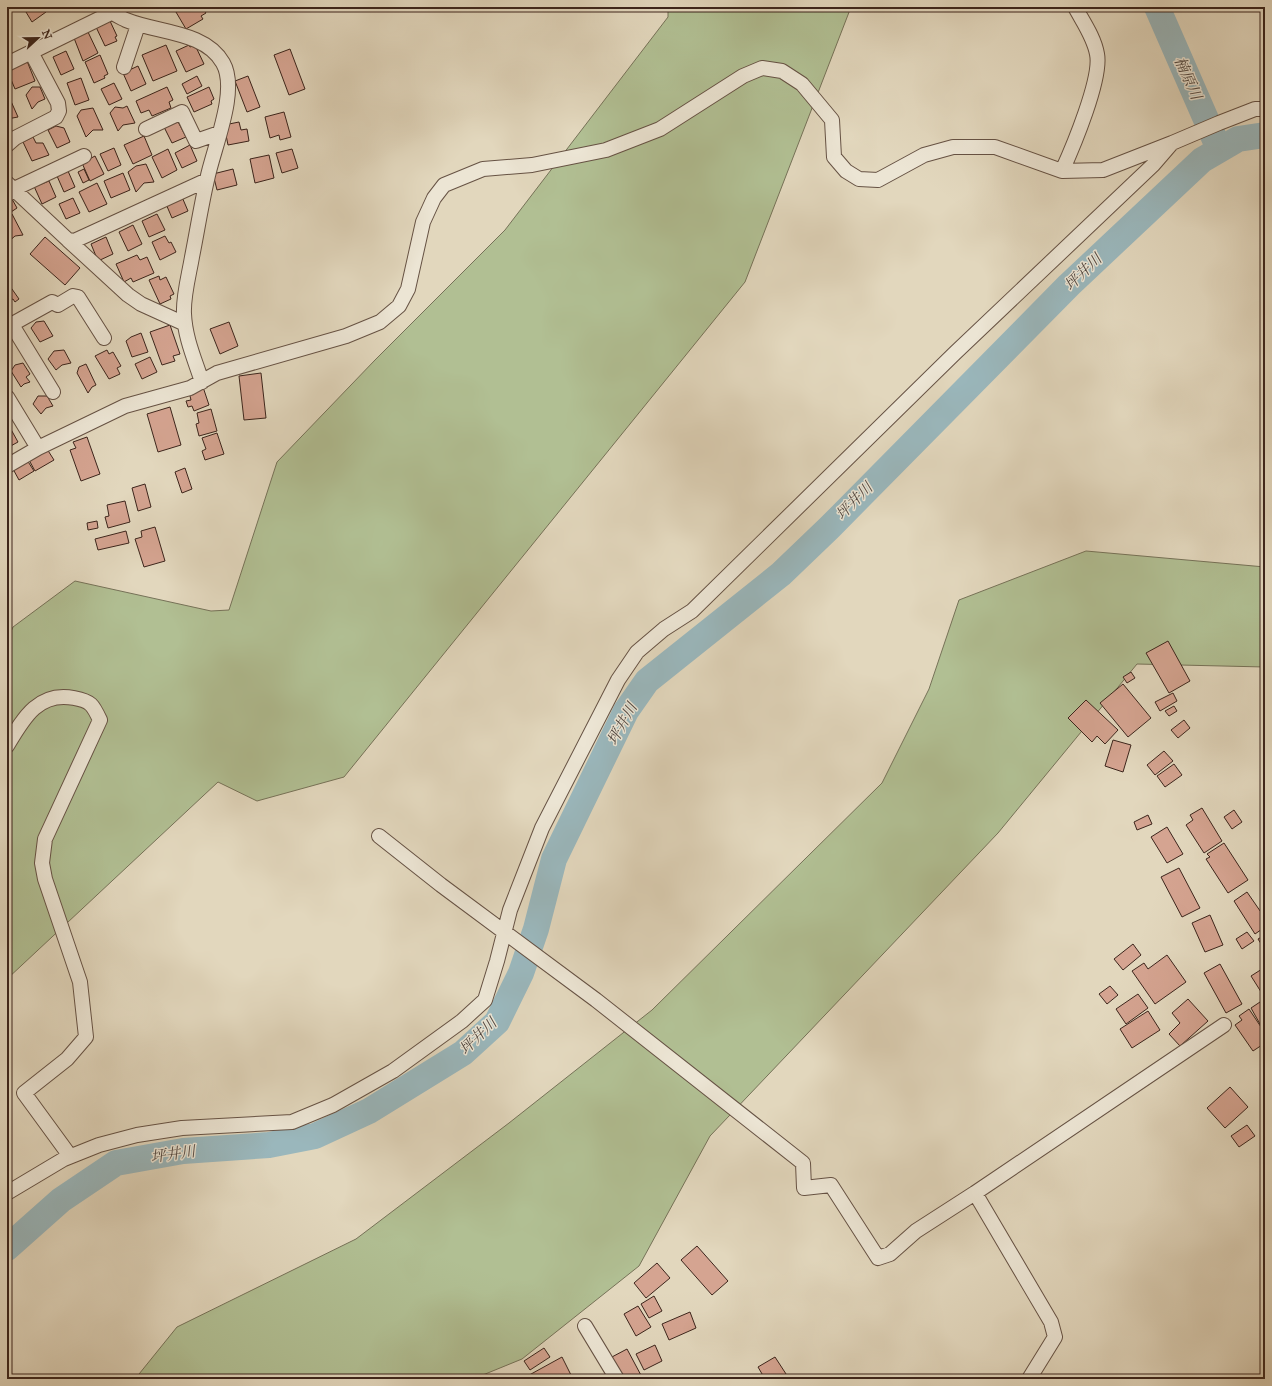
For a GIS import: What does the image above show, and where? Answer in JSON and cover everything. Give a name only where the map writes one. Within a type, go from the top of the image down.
[{"type":"street","points":[[1062,171],[1075,142],[1098,70],[1097,53],[1093,40],[1075,7]]},
{"type":"street","points":[[7,64],[109,10],[138,25],[199,40],[208,45],[215,52],[227,72],[228,81],[226,111],[207,180],[189,275],[184,314],[187,336],[202,382]]},
{"type":"street","points":[[124,67],[138,25]]},
{"type":"street","points":[[7,145],[15,138],[56,117],[59,111],[58,103],[31,52]]},
{"type":"street","points":[[7,466],[38,448],[125,406],[177,392],[228,370],[346,336],[380,322],[399,306],[408,289],[423,222],[434,198],[444,184],[483,169],[532,165],[606,150],[660,129],[743,76],[762,68],[782,71],[802,84],[832,120],[834,157],[846,171],[859,178],[878,180],[924,155],[953,147],[995,146],[1062,171],[1103,170],[1172,144],[1219,123],[1256,109],[1265,109]]},
{"type":"street","points":[[146,129],[182,112],[196,141],[219,133]]},
{"type":"street","points":[[7,1193],[70,1156],[99,1144],[137,1135],[182,1128],[292,1122],[333,1105],[393,1071],[462,1021],[485,1000],[510,910],[542,828],[618,680],[637,652],[664,629],[692,611],[949,359],[1153,164],[1172,144]]},
{"type":"street","points":[[84,156],[9,189],[128,295],[141,304],[185,324]]},
{"type":"street","points":[[68,240],[74,241],[207,180]]},
{"type":"street","points":[[53,392],[9,326],[52,302],[58,306],[73,296],[78,297],[104,338]]},
{"type":"street","points":[[7,397],[38,448]]},
{"type":"street","points":[[7,746],[22,720],[38,705],[60,696],[82,700],[93,704],[100,720],[46,840],[42,863],[45,879],[80,982],[86,1037],[67,1059],[24,1093],[70,1156]]},
{"type":"street","points":[[379,836],[441,885],[596,1000],[802,1163],[804,1188],[832,1185],[878,1258],[890,1254],[916,1231],[975,1193],[1224,1025]]},
{"type":"street","points":[[975,1193],[1051,1322],[1055,1337],[1029,1379]]},
{"type":"street","points":[[585,1326],[617,1379]]},
{"type":"green space","points":[[668,7],[851,7],[745,282],[344,777],[257,801],[218,782],[7,979],[7,640],[13,627],[75,581],[211,611],[229,610],[277,462],[375,360],[505,230],[668,17]]},
{"type":"green space","points":[[1086,551],[1265,567],[1265,667],[1137,664],[998,833],[710,1136],[639,1266],[522,1359],[473,1379],[135,1379],[177,1327],[356,1239],[509,1123],[652,1010],[882,783],[929,689],[959,600]]},
{"type":"building","points":[[23,7],[43,7],[46,12],[32,22]]},
{"type":"building","points":[[173,7],[202,7],[206,13],[201,16],[203,19],[186,29]]},
{"type":"building","points":[[110,21],[117,36],[115,37],[117,41],[105,46],[96,27]]},
{"type":"building","points":[[88,32],[98,53],[83,61],[74,38]]},
{"type":"building","points":[[166,45],[177,71],[153,81],[142,55]]},
{"type":"building","points":[[189,45],[190,47],[195,45],[204,64],[186,72],[176,51]]},
{"type":"building","points":[[290,49],[305,89],[289,95],[274,55]]},
{"type":"building","points":[[66,51],[74,69],[61,75],[53,57]]},
{"type":"building","points":[[100,55],[108,74],[104,76],[105,78],[94,83],[85,62]]},
{"type":"building","points":[[27,61],[35,81],[15,89],[7,70]]},
{"type":"building","points":[[138,66],[146,84],[131,91],[123,73]]},
{"type":"building","points":[[197,76],[202,86],[187,94],[182,84]]},
{"type":"building","points":[[248,76],[260,107],[247,112],[235,81]]},
{"type":"building","points":[[81,78],[89,100],[75,105],[67,83]]},
{"type":"building","points":[[114,83],[122,99],[109,105],[101,89]]},
{"type":"building","points":[[32,87],[40,87],[45,99],[38,102],[32,109],[26,95]]},
{"type":"building","points":[[167,87],[173,100],[169,102],[171,108],[152,116],[149,110],[141,113],[136,101]]},
{"type":"building","points":[[209,87],[214,99],[211,101],[212,104],[194,112],[187,97]]},
{"type":"building","points":[[10,99],[18,117],[7,119],[7,101]]},
{"type":"building","points":[[127,106],[135,123],[123,125],[118,131],[110,113],[115,107],[123,108]]},
{"type":"building","points":[[93,108],[103,130],[93,130],[86,137],[77,116],[81,110]]},
{"type":"building","points":[[284,112],[291,137],[280,140],[279,135],[270,138],[265,117]]},
{"type":"building","points":[[176,118],[186,137],[172,143],[163,125]]},
{"type":"building","points":[[239,122],[241,130],[247,129],[249,141],[228,145],[224,125]]},
{"type":"building","points":[[56,126],[64,128],[70,142],[57,148],[48,130]]},
{"type":"building","points":[[144,136],[152,155],[133,164],[124,145]]},
{"type":"building","points":[[33,137],[36,143],[43,143],[49,155],[32,161],[23,142]]},
{"type":"building","points":[[190,145],[197,161],[182,168],[175,153]]},
{"type":"building","points":[[114,148],[121,165],[108,171],[100,154]]},
{"type":"building","points":[[168,149],[177,170],[162,178],[152,157]]},
{"type":"building","points":[[292,149],[298,168],[282,173],[276,153]]},
{"type":"building","points":[[269,155],[274,178],[255,183],[250,159]]},
{"type":"building","points":[[95,156],[104,174],[90,181],[82,163]]},
{"type":"building","points":[[146,164],[154,182],[144,183],[136,192],[128,172],[136,166]]},
{"type":"building","points":[[84,169],[89,180],[83,183],[78,172]]},
{"type":"building","points":[[233,169],[237,185],[217,190],[213,174]]},
{"type":"building","points":[[68,171],[75,187],[64,192],[57,176]]},
{"type":"building","points":[[123,173],[130,190],[111,198],[104,181]]},
{"type":"building","points":[[49,181],[56,197],[42,204],[33,184],[38,182],[39,185]]},
{"type":"building","points":[[97,183],[107,204],[89,212],[79,192]]},
{"type":"building","points":[[182,197],[188,211],[172,218],[166,204]]},
{"type":"building","points":[[73,198],[80,213],[66,219],[59,204]]},
{"type":"building","points":[[12,199],[17,208],[8,214],[7,202]]},
{"type":"building","points":[[12,214],[23,235],[15,236],[7,243],[7,216]]},
{"type":"building","points":[[157,214],[165,230],[149,237],[142,221]]},
{"type":"building","points":[[133,225],[142,244],[128,251],[119,232]]},
{"type":"building","points":[[165,236],[169,243],[171,242],[176,252],[160,260],[152,242]]},
{"type":"building","points":[[45,237],[80,268],[65,285],[30,254]]},
{"type":"building","points":[[106,237],[113,254],[98,261],[91,244]]},
{"type":"building","points":[[137,255],[140,260],[147,257],[154,273],[133,282],[131,278],[124,282],[116,264]]},
{"type":"building","points":[[159,276],[160,280],[166,277],[174,294],[170,296],[171,299],[160,304],[149,280]]},
{"type":"building","points":[[7,282],[19,299],[15,302],[13,299],[7,301]]},
{"type":"building","points":[[44,321],[53,336],[40,342],[31,328],[36,322]]},
{"type":"building","points":[[229,322],[238,346],[220,354],[210,329]]},
{"type":"building","points":[[170,325],[180,354],[173,356],[175,361],[162,365],[150,332]]},
{"type":"building","points":[[141,333],[148,352],[132,357],[126,341]]},
{"type":"building","points":[[64,350],[71,363],[62,365],[56,370],[48,359],[54,351]]},
{"type":"building","points":[[107,350],[109,354],[113,352],[121,366],[117,368],[120,374],[109,379],[95,356]]},
{"type":"building","points":[[150,357],[157,372],[142,379],[135,364]]},
{"type":"building","points":[[23,363],[30,374],[26,377],[30,382],[21,387],[11,371],[15,365]]},
{"type":"building","points":[[86,364],[96,385],[92,387],[88,393],[77,373],[79,367]]},
{"type":"building","points":[[261,373],[266,418],[244,420],[239,376]]},
{"type":"building","points":[[203,387],[209,405],[194,411],[192,406],[188,407],[186,401],[191,400],[189,392]]},
{"type":"building","points":[[38,396],[47,396],[53,406],[46,408],[41,414],[33,404]]},
{"type":"building","points":[[170,407],[181,445],[158,452],[147,414]]},
{"type":"building","points":[[211,409],[217,431],[199,436],[196,424],[199,423],[197,413]]},
{"type":"building","points":[[7,424],[18,442],[7,448]]},
{"type":"building","points":[[217,433],[224,454],[205,460],[202,451],[206,449],[202,438]]},
{"type":"building","points":[[87,437],[100,474],[81,481],[70,450],[76,448],[73,442]]},
{"type":"building","points":[[47,449],[54,460],[35,471],[29,460]]},
{"type":"building","points":[[27,460],[34,471],[19,480],[13,469]]},
{"type":"building","points":[[185,468],[192,489],[182,493],[175,472]]},
{"type":"building","points":[[145,484],[151,507],[138,511],[132,488]]},
{"type":"building","points":[[125,501],[130,522],[108,528],[105,517],[109,516],[107,505]]},
{"type":"building","points":[[97,521],[98,528],[88,530],[87,523]]},
{"type":"building","points":[[155,527],[165,561],[144,567],[135,539],[142,537],[141,531]]},
{"type":"building","points":[[126,531],[129,543],[98,550],[95,539]]},
{"type":"building","points":[[1168,641],[1190,681],[1169,693],[1146,653]]},
{"type":"building","points":[[1131,672],[1135,678],[1127,683],[1123,677]]},
{"type":"building","points":[[1123,684],[1151,718],[1128,737],[1100,703]]},
{"type":"building","points":[[1173,693],[1177,701],[1160,711],[1155,702]]},
{"type":"building","points":[[1086,700],[1118,730],[1105,744],[1097,736],[1092,742],[1068,718]]},
{"type":"building","points":[[1174,706],[1177,711],[1169,716],[1165,711]]},
{"type":"building","points":[[1184,720],[1190,728],[1178,738],[1171,730]]},
{"type":"building","points":[[1113,740],[1131,745],[1123,772],[1105,766]]},
{"type":"building","points":[[1164,751],[1173,761],[1155,775],[1147,765]]},
{"type":"building","points":[[1174,764],[1182,775],[1165,787],[1157,776]]},
{"type":"building","points":[[1202,808],[1222,841],[1204,853],[1186,825],[1193,820],[1190,815]]},
{"type":"building","points":[[1234,810],[1242,822],[1232,829],[1224,817]]},
{"type":"building","points":[[1148,815],[1152,824],[1137,830],[1134,822]]},
{"type":"building","points":[[1167,827],[1183,854],[1167,863],[1151,837]]},
{"type":"building","points":[[1224,843],[1248,880],[1228,893],[1206,859],[1210,857],[1207,854]]},
{"type":"building","points":[[1179,868],[1200,908],[1182,917],[1161,877]]},
{"type":"building","points":[[1247,892],[1265,918],[1265,927],[1255,934],[1234,901]]},
{"type":"building","points":[[1210,915],[1223,945],[1205,952],[1192,923]]},
{"type":"building","points":[[1247,932],[1254,941],[1242,949],[1236,939]]},
{"type":"building","points":[[1265,935],[1265,950],[1258,939]]},
{"type":"building","points":[[1133,944],[1141,955],[1123,970],[1114,959]]},
{"type":"building","points":[[1167,955],[1186,982],[1155,1004],[1132,971],[1144,963],[1148,969]]},
{"type":"building","points":[[1220,964],[1242,1004],[1226,1013],[1204,973]]},
{"type":"building","points":[[1262,969],[1265,973],[1265,994],[1263,995],[1251,976]]},
{"type":"building","points":[[1110,986],[1118,995],[1107,1004],[1099,994]]},
{"type":"building","points":[[1138,994],[1148,1008],[1126,1024],[1116,1009]]},
{"type":"building","points":[[1188,999],[1208,1021],[1180,1046],[1169,1034],[1180,1023],[1172,1013]]},
{"type":"building","points":[[1260,1002],[1265,1012],[1265,1021],[1260,1024],[1251,1008]]},
{"type":"building","points":[[1249,1009],[1265,1033],[1261,1037],[1265,1043],[1253,1051],[1235,1025],[1242,1020],[1239,1016]]},
{"type":"building","points":[[1148,1011],[1160,1030],[1132,1048],[1120,1029]]},
{"type":"building","points":[[1230,1087],[1248,1107],[1225,1128],[1207,1108]]},
{"type":"building","points":[[1247,1125],[1255,1136],[1239,1147],[1231,1136]]},
{"type":"building","points":[[697,1246],[728,1281],[712,1295],[681,1260]]},
{"type":"building","points":[[657,1263],[670,1278],[646,1298],[634,1283]]},
{"type":"building","points":[[654,1296],[662,1311],[649,1318],[641,1304]]},
{"type":"building","points":[[638,1306],[651,1327],[636,1336],[624,1314]]},
{"type":"building","points":[[690,1312],[696,1328],[669,1340],[662,1324]]},
{"type":"building","points":[[655,1345],[662,1361],[644,1370],[636,1354]]},
{"type":"building","points":[[544,1348],[550,1357],[530,1370],[524,1361]]},
{"type":"building","points":[[627,1349],[643,1379],[621,1379],[610,1358]]},
{"type":"building","points":[[562,1357],[573,1379],[522,1379]]},
{"type":"building","points":[[775,1357],[788,1377],[785,1379],[765,1379],[758,1367]]},
{"type":"waterway","name":"楠原川","points":[[1157,7],[1219,149]]},
{"type":"waterway","name":"坪井川","points":[[7,1248],[61,1200],[116,1163],[183,1151],[269,1145],[315,1136],[369,1111],[463,1053],[497,1022],[521,973],[536,929],[554,859],[626,711],[647,681],[781,574],[830,527],[1069,285],[1202,160],[1238,139],[1265,135]]}]
